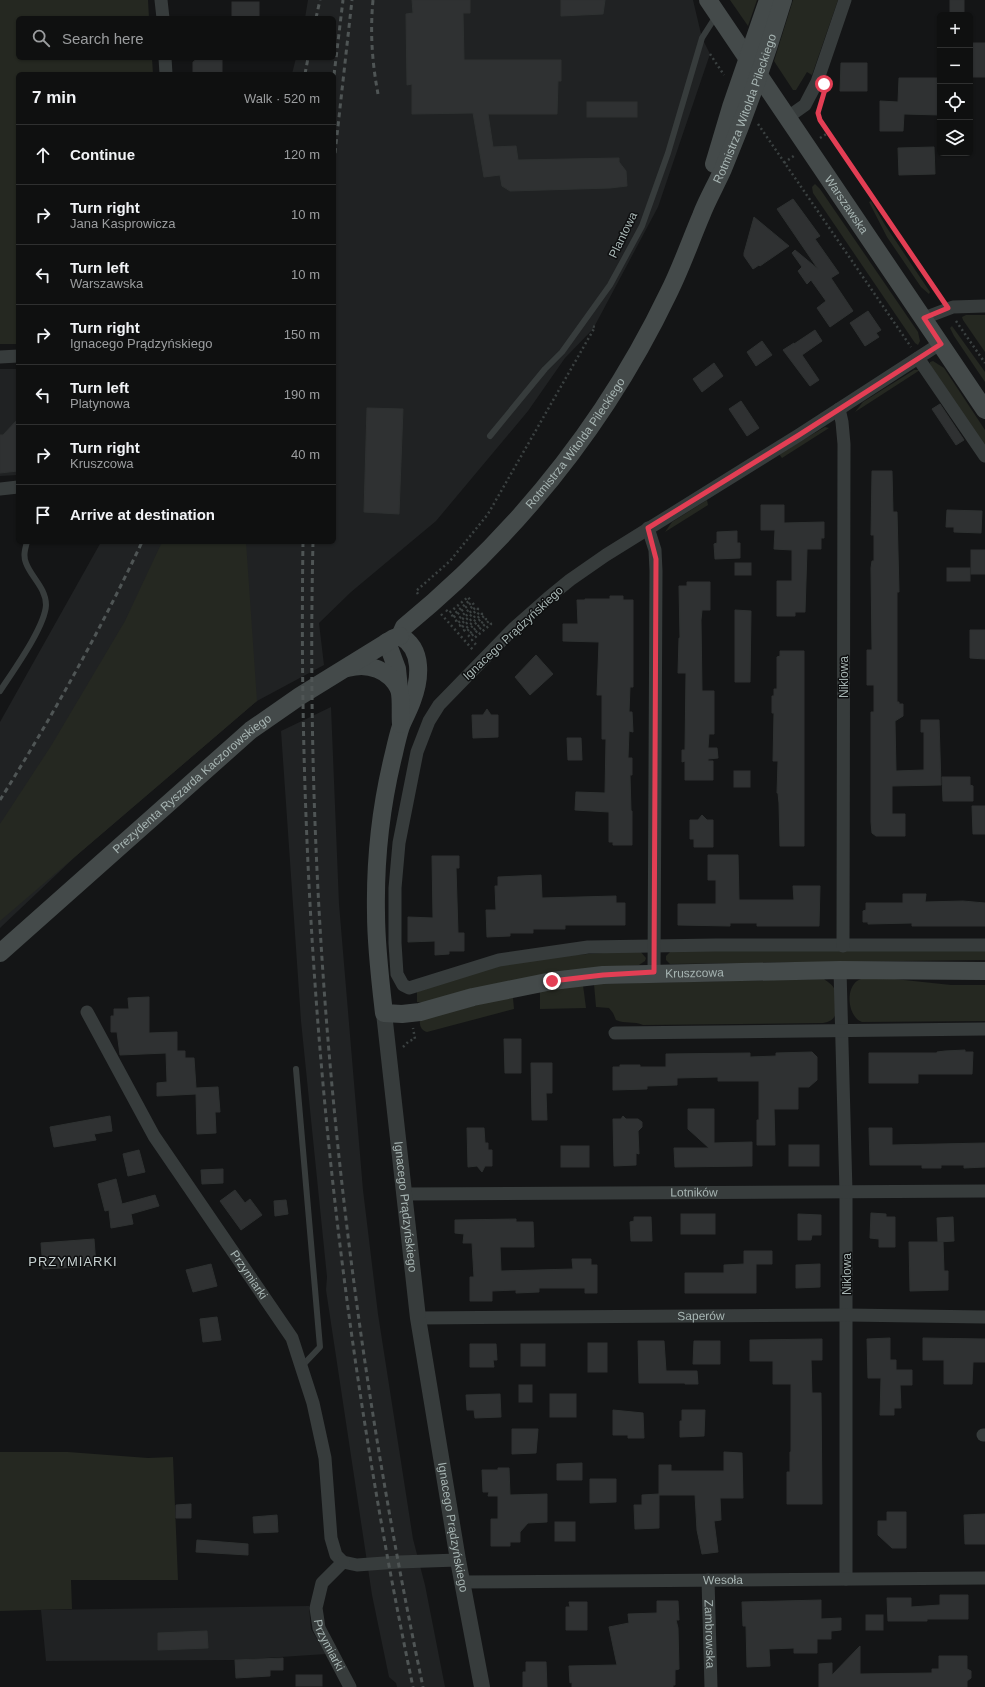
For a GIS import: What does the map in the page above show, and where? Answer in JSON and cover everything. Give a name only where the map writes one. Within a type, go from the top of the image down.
[{"type":"main road","name":"Rotmistrza Witolda Pileckiego","points":[[701,216],[731,107],[768,0]]},
{"type":"main road","name":"Rotmistrza Witolda Pileckiego","points":[[394,639],[404,627],[460,580],[514,525],[548,485],[589,430],[630,364],[669,292],[701,216],[722,172],[745,114],[783,0]]},
{"type":"main road","name":"Warszawska","points":[[716,12],[985,410]]},
{"type":"main road","name":"Prezydenta Ryszarda Kaczorowskiego","points":[[0,953],[251,730],[300,696],[394,639]]},
{"type":"main road","name":"Ignacego Prądzyńskiego","points":[[384,1013],[376,913],[377,858],[385,792],[401,725],[413,700],[419,673],[415,651],[407,639],[394,639],[401,725]]},
{"type":"main road","points":[[344,670],[363,666],[376,668],[387,674],[399,690]]},
{"type":"main road","name":"Kruszcowa","points":[[384,1013],[402,1014],[420,1012],[473,997],[552,981],[603,975],[654,972],[840,970],[985,971]]},
{"type":"street","points":[[162,0],[163,16]]},
{"type":"street","points":[[782,110],[805,105],[818,82],[846,0]]},
{"type":"street","points":[[165,60],[166,72]]},
{"type":"street","points":[[924,318],[953,307],[985,306]]},
{"type":"street","name":"Ignacego Prądzyńskiego","points":[[654,945],[581,947],[499,960],[409,988],[403,985],[397,974],[395,943],[395,888],[399,843],[416,752],[433,712],[499,644],[548,598],[594,563],[941,344]]},
{"type":"street","points":[[0,357],[16,356]]},
{"type":"street","points":[[918,358],[985,456]]},
{"type":"street","name":"Niklowa","points":[[838,409],[842,422],[844,444],[843,946]]},
{"type":"street","points":[[0,489],[16,487]]},
{"type":"street","points":[[648,528],[656,559],[654,972]]},
{"type":"street","points":[[654,945],[985,946]]},
{"type":"street","name":"Niklowa","points":[[840,970],[843,1029],[846,1192],[846,1579]]},
{"type":"street","name":"Przymiarki","points":[[87,1012],[154,1136],[292,1338],[313,1403],[325,1458],[332,1538],[336,1555],[343,1562],[322,1583],[316,1608],[319,1628],[350,1687]]},
{"type":"street","name":"Ignacego Prądzyńskiego","points":[[384,1013],[418,1318],[458,1560],[482,1687]]},
{"type":"street","points":[[615,1033],[843,1029],[985,1029]]},
{"type":"street","name":"Lotników","points":[[404,1194],[985,1190]]},
{"type":"street","name":"Saperów","points":[[418,1318],[847,1315],[985,1317]]},
{"type":"street","points":[[343,1562],[357,1565],[458,1560]]},
{"type":"street","name":"Wesoła","points":[[462,1582],[985,1578]]},
{"type":"street","name":"Zambrowska","points":[[708,1580],[711,1687]]},
{"type":"lane","name":"Plantowa","points":[[490,436],[562,352],[586,320],[610,285],[642,226],[668,153],[702,38],[716,12]]},
{"type":"lane","points":[[0,691],[41,624],[46,604],[42,589],[26,563],[24,552],[26,544]]},
{"type":"lane","points":[[296,1069],[320,1347],[302,1366]]},
{"type":"path","points":[[820,106],[818,113],[828,133],[985,363]]},
{"type":"path","points":[[818,139],[828,133]]},
{"type":"path","points":[[774,148],[918,358]]},
{"type":"path","points":[[784,163],[797,153]]},
{"type":"path","points":[[419,595],[416,591],[461,550],[488,514],[595,327],[586,320]]},
{"type":"path","points":[[449,614],[468,597],[470,600],[452,616],[454,618],[472,602],[474,605],[456,621],[458,623],[476,607],[478,609],[460,626],[462,628],[480,612],[482,614],[464,630],[466,632],[484,616],[486,618],[468,635],[470,637],[489,621],[491,624],[472,640],[477,645],[472,650]]},
{"type":"path","points":[[444,617],[468,646]]},
{"type":"shaded area","points":[[0,0],[148,0],[149,16],[16,16],[16,60],[152,60],[153,72],[16,72],[16,344],[0,344]]},
{"type":"shaded area","points":[[308,0],[693,0],[702,38],[710,54],[658,207],[593,329],[565,358],[528,411],[436,521],[351,592],[319,623],[324,665],[257,701],[77,855],[0,928],[0,722],[100,544],[336,544],[336,72],[292,72],[296,60],[336,60],[336,16],[305,16]]},
{"type":"shaded area","points":[[730,0],[757,0],[748,26]]},
{"type":"shaded area","points":[[793,0],[838,0],[812,75],[807,72],[796,90],[793,90],[774,61]]},
{"type":"shaded area","points":[[815,184],[820,189],[918,332],[920,341],[918,345],[915,343],[813,193],[812,187]]},
{"type":"shaded area","points":[[871,201],[885,225],[930,292],[929,294],[921,287],[887,237],[869,202]]},
{"type":"shaded area","points":[[966,315],[985,315],[985,352],[963,320],[962,317]]},
{"type":"shaded area","points":[[952,326],[985,372],[985,382],[954,336],[950,328]]},
{"type":"shaded area","points":[[933,361],[944,368],[985,430],[985,446],[930,365],[930,362]]},
{"type":"shaded area","points":[[0,369],[16,369],[16,475],[0,476]]},
{"type":"shaded area","points":[[914,370],[920,370],[855,412],[863,402]]},
{"type":"shaded area","points":[[825,427],[829,428],[782,458],[779,454]]},
{"type":"shaded area","points":[[707,500],[708,505],[665,532],[672,522]]},
{"type":"shaded area","points":[[161,544],[246,544],[257,701],[0,921],[0,824],[51,746],[125,621]]},
{"type":"shaded area","points":[[331,707],[339,904],[363,1190],[378,1314],[413,1539],[425,1585],[445,1687],[397,1687],[396,1683],[389,1677],[372,1595],[326,1290],[327,1277],[301,1021],[281,731]]},
{"type":"shaded area","points":[[640,951],[646,958],[645,961],[639,965],[561,972],[423,1003],[417,1002],[417,992],[488,968],[533,960]]},
{"type":"shaded area","points":[[671,951],[985,951],[985,960],[670,964],[666,960],[666,956]]},
{"type":"shaded area","points":[[876,977],[951,985],[985,985],[985,1021],[862,1022],[857,1019],[851,1009],[851,990],[857,981],[864,978]]},
{"type":"shaded area","points":[[824,979],[832,985],[835,990],[836,1007],[833,1019],[823,1023],[643,1025],[623,1022],[616,1020],[609,1008],[596,1007],[594,984]]},
{"type":"shaded area","points":[[583,985],[586,1008],[540,1009],[540,992]]},
{"type":"shaded area","points":[[511,996],[513,998],[514,1009],[427,1032],[420,1026],[420,1020]]},
{"type":"shaded area","points":[[0,1452],[68,1452],[148,1458],[173,1457],[178,1580],[71,1580],[72,1609],[0,1611]]},
{"type":"shaded area","points":[[309,1606],[311,1629],[326,1654],[235,1660],[46,1661],[41,1610]]},
{"type":"building","points":[[412,0],[470,0],[470,13],[463,13],[464,60],[561,60],[561,81],[558,81],[557,114],[488,114],[493,147],[516,146],[518,160],[619,158],[619,162],[626,171],[627,186],[610,188],[510,191],[502,186],[500,175],[484,177],[473,113],[412,114],[412,84],[407,85],[406,14],[413,13]]},
{"type":"building","points":[[561,0],[605,0],[603,14],[561,16]]},
{"type":"building","points":[[950,0],[964,0],[964,12],[950,12]]},
{"type":"building","points":[[232,2],[259,2],[259,16],[232,16]]},
{"type":"building","points":[[973,43],[985,43],[985,77],[973,77]]},
{"type":"building","points":[[222,60],[222,72],[193,72],[193,62]]},
{"type":"building","points":[[841,63],[867,63],[867,91],[840,91]]},
{"type":"building","points":[[899,78],[937,78],[937,115],[904,114],[903,131],[880,131],[880,101],[898,102]]},
{"type":"building","points":[[587,102],[637,102],[637,117],[587,117]]},
{"type":"building","points":[[934,147],[935,174],[899,175],[898,148]]},
{"type":"building","points":[[793,199],[820,236],[815,239],[839,273],[831,278],[853,311],[830,327],[817,308],[826,301],[811,280],[807,284],[798,271],[802,267],[792,253],[795,250],[818,269],[777,209]]},
{"type":"building","points":[[754,217],[789,246],[760,266],[759,265],[753,269],[744,256],[744,253]]},
{"type":"building","points":[[868,311],[881,330],[876,333],[879,337],[865,346],[850,323]]},
{"type":"building","points":[[815,330],[822,341],[802,355],[819,380],[810,386],[783,350]]},
{"type":"building","points":[[762,341],[772,355],[756,366],[747,352]]},
{"type":"building","points":[[714,363],[723,376],[702,392],[693,379]]},
{"type":"building","points":[[741,401],[759,428],[747,436],[729,409]]},
{"type":"building","points":[[940,404],[964,440],[956,445],[932,409]]},
{"type":"building","points":[[367,408],[403,409],[399,514],[364,512]]},
{"type":"building","points":[[16,421],[16,471],[0,473],[0,435],[3,435]]},
{"type":"building","points":[[872,471],[892,471],[893,512],[897,512],[899,592],[897,592],[897,702],[899,702],[899,704],[903,704],[903,716],[895,721],[896,771],[924,770],[924,732],[921,732],[921,720],[939,720],[941,785],[892,786],[892,814],[905,814],[905,836],[876,836],[872,833],[871,822],[871,712],[874,712],[874,685],[867,685],[867,650],[872,650],[871,568],[872,561],[874,561],[874,535],[871,535]]},
{"type":"building","points":[[761,505],[784,505],[784,523],[824,522],[824,538],[821,538],[821,549],[807,549],[805,612],[795,612],[795,616],[777,616],[777,581],[792,581],[792,550],[774,549],[775,530],[761,530]]},
{"type":"building","points":[[947,510],[982,511],[981,533],[954,532],[954,527],[946,527]]},
{"type":"building","points":[[737,531],[737,543],[740,543],[740,558],[715,559],[714,544],[717,543],[717,532]]},
{"type":"building","points":[[971,550],[985,550],[985,574],[971,574]]},
{"type":"building","points":[[735,563],[751,563],[751,575],[735,575]]},
{"type":"building","points":[[947,568],[970,568],[970,581],[947,581]]},
{"type":"building","points":[[687,582],[710,582],[710,610],[702,610],[701,620],[702,691],[714,691],[714,734],[709,734],[708,748],[717,748],[718,758],[708,759],[708,761],[713,761],[713,780],[685,780],[685,761],[682,762],[682,750],[685,750],[686,673],[678,673],[680,638],[679,586],[687,586]]},
{"type":"building","points":[[610,596],[623,596],[623,600],[633,600],[633,687],[630,687],[629,712],[632,712],[633,732],[629,731],[628,758],[632,758],[632,775],[630,775],[632,845],[613,845],[613,842],[609,842],[609,812],[575,810],[576,792],[605,793],[606,739],[602,739],[602,695],[597,695],[599,642],[563,641],[563,624],[578,624],[577,600],[610,599]]},
{"type":"building","points":[[735,610],[751,611],[750,682],[735,682]]},
{"type":"building","points":[[970,630],[985,630],[985,659],[970,658]]},
{"type":"building","points":[[780,651],[804,651],[804,846],[780,846],[779,803],[777,793],[778,761],[773,761],[774,713],[772,713],[772,696],[774,696],[774,689],[777,689],[777,657],[780,656]]},
{"type":"building","points":[[536,655],[553,674],[530,695],[515,677]]},
{"type":"building","points":[[487,709],[491,715],[498,715],[498,737],[473,738],[472,715],[483,715]]},
{"type":"building","points":[[567,738],[581,738],[582,760],[568,760]]},
{"type":"building","points":[[734,771],[750,771],[750,787],[734,787]]},
{"type":"building","points":[[942,777],[970,777],[970,785],[973,786],[973,801],[943,801]]},
{"type":"building","points":[[972,806],[985,806],[985,834],[973,834]]},
{"type":"building","points":[[702,815],[707,820],[713,820],[713,847],[694,847],[694,839],[690,839],[690,820],[698,820]]},
{"type":"building","points":[[708,855],[738,855],[739,900],[794,900],[793,886],[820,886],[819,926],[757,926],[757,923],[730,923],[730,926],[678,925],[678,904],[716,904],[716,880],[708,880]]},
{"type":"building","points":[[432,856],[459,856],[459,868],[456,868],[458,933],[464,933],[464,951],[449,951],[449,954],[435,955],[435,941],[408,942],[408,917],[433,918]]},
{"type":"building","points":[[541,875],[542,898],[616,896],[616,903],[625,903],[625,925],[565,925],[565,929],[533,929],[533,933],[510,933],[510,936],[487,937],[486,910],[496,910],[495,886],[498,886],[498,877]]},
{"type":"building","points":[[903,894],[926,894],[925,902],[963,901],[985,903],[985,926],[912,926],[912,923],[868,924],[868,922],[863,922],[863,911],[866,910],[866,903],[903,903]]},
{"type":"building","points":[[149,997],[149,1033],[177,1032],[177,1051],[185,1051],[185,1058],[194,1058],[196,1088],[218,1087],[220,1112],[215,1112],[216,1133],[197,1134],[196,1094],[157,1096],[157,1083],[167,1082],[166,1053],[120,1055],[117,1032],[111,1032],[111,1016],[114,1016],[114,1009],[129,1009],[128,998]]},
{"type":"building","points":[[504,1039],[521,1039],[521,1073],[505,1073]]},
{"type":"building","points":[[965,1050],[965,1052],[973,1052],[972,1074],[918,1074],[918,1083],[869,1083],[869,1053],[937,1053]]},
{"type":"building","points":[[812,1052],[817,1057],[817,1080],[809,1087],[798,1087],[798,1109],[774,1109],[775,1145],[757,1145],[757,1120],[759,1120],[759,1081],[718,1081],[718,1077],[677,1078],[677,1085],[647,1086],[647,1089],[613,1090],[613,1067],[620,1067],[620,1065],[640,1065],[640,1067],[666,1067],[666,1054],[750,1053],[750,1057],[776,1056],[776,1053]]},
{"type":"building","points":[[531,1063],[552,1063],[552,1093],[546,1093],[547,1120],[532,1120]]},
{"type":"building","points":[[688,1109],[714,1109],[714,1143],[752,1142],[752,1166],[675,1167],[674,1148],[709,1148],[688,1129]]},
{"type":"building","points":[[110,1116],[112,1131],[94,1134],[96,1140],[54,1147],[50,1127]]},
{"type":"building","points":[[623,1116],[626,1119],[638,1119],[642,1122],[642,1127],[638,1131],[639,1154],[636,1153],[636,1165],[614,1166],[613,1119],[621,1119]]},
{"type":"building","points":[[467,1128],[484,1128],[485,1143],[488,1143],[488,1150],[492,1150],[492,1166],[485,1166],[482,1172],[477,1166],[468,1167]]},
{"type":"building","points":[[869,1128],[892,1128],[892,1145],[985,1143],[985,1167],[964,1168],[964,1165],[941,1165],[941,1168],[922,1168],[922,1165],[870,1165]]},
{"type":"building","points":[[789,1145],[819,1145],[819,1166],[789,1166]]},
{"type":"building","points":[[561,1146],[589,1146],[589,1167],[561,1167]]},
{"type":"building","points":[[139,1150],[145,1172],[128,1176],[123,1154]]},
{"type":"building","points":[[223,1169],[223,1183],[202,1184],[201,1170]]},
{"type":"building","points":[[116,1179],[122,1204],[155,1195],[159,1206],[131,1214],[133,1224],[111,1228],[109,1210],[105,1211],[98,1184]]},
{"type":"building","points":[[235,1190],[245,1203],[250,1199],[262,1215],[241,1230],[220,1201]]},
{"type":"building","points":[[286,1200],[288,1214],[275,1216],[274,1201]]},
{"type":"building","points":[[871,1213],[886,1214],[886,1217],[895,1217],[895,1247],[879,1247],[879,1239],[870,1238]]},
{"type":"building","points":[[681,1214],[715,1214],[715,1234],[681,1234]]},
{"type":"building","points":[[798,1214],[821,1215],[821,1235],[812,1235],[811,1240],[798,1240]]},
{"type":"building","points":[[634,1217],[651,1217],[652,1241],[631,1241],[630,1222],[634,1221]]},
{"type":"building","points":[[953,1217],[954,1241],[938,1242],[937,1218]]},
{"type":"building","points":[[516,1219],[516,1222],[533,1222],[534,1247],[500,1247],[501,1271],[573,1269],[572,1259],[591,1259],[591,1265],[597,1265],[597,1293],[585,1293],[585,1288],[539,1288],[539,1292],[516,1293],[516,1290],[492,1291],[492,1301],[470,1301],[470,1277],[474,1277],[472,1243],[463,1243],[464,1234],[455,1233],[455,1220]]},
{"type":"building","points":[[94,1239],[96,1266],[43,1269],[41,1243]]},
{"type":"building","points":[[909,1242],[943,1242],[944,1271],[948,1271],[948,1290],[910,1291]]},
{"type":"building","points":[[744,1251],[772,1251],[772,1264],[756,1264],[756,1293],[685,1293],[685,1273],[724,1273],[724,1265],[744,1264]]},
{"type":"building","points":[[211,1264],[217,1286],[193,1292],[186,1270]]},
{"type":"building","points":[[820,1264],[820,1287],[796,1288],[796,1265]]},
{"type":"building","points":[[217,1317],[221,1340],[203,1342],[200,1319]]},
{"type":"building","points":[[890,1338],[890,1360],[896,1360],[896,1370],[912,1370],[912,1385],[900,1385],[901,1408],[894,1408],[894,1415],[880,1415],[881,1378],[868,1378],[867,1339]]},
{"type":"building","points":[[923,1338],[985,1339],[985,1362],[973,1362],[972,1384],[944,1384],[944,1360],[923,1360]]},
{"type":"building","points":[[822,1339],[822,1360],[811,1360],[812,1393],[821,1393],[822,1504],[787,1504],[787,1472],[790,1472],[791,1452],[791,1384],[773,1384],[773,1361],[750,1361],[750,1340]]},
{"type":"building","points":[[638,1341],[664,1341],[666,1371],[697,1371],[698,1384],[639,1383]]},
{"type":"building","points":[[694,1341],[720,1341],[720,1364],[693,1364]]},
{"type":"building","points":[[588,1343],[607,1343],[607,1372],[588,1372]]},
{"type":"building","points":[[470,1344],[496,1344],[497,1360],[493,1360],[494,1367],[470,1367]]},
{"type":"building","points":[[521,1344],[545,1344],[545,1366],[521,1366]]},
{"type":"building","points":[[519,1385],[532,1385],[532,1402],[519,1402]]},
{"type":"building","points":[[500,1394],[501,1417],[475,1418],[474,1410],[467,1410],[466,1395]]},
{"type":"building","points":[[550,1394],[576,1394],[576,1417],[550,1417]]},
{"type":"building","points":[[613,1410],[643,1413],[644,1438],[628,1438],[628,1435],[613,1435]]},
{"type":"building","points":[[682,1410],[705,1410],[704,1436],[680,1437]]},
{"type":"building","points":[[512,1429],[538,1429],[536,1453],[512,1454]]},
{"type":"building","points":[[724,1452],[742,1453],[743,1498],[720,1498],[721,1520],[714,1521],[718,1552],[702,1554],[697,1530],[695,1495],[659,1495],[659,1465],[671,1465],[671,1471],[724,1471]]},
{"type":"building","points":[[582,1463],[582,1480],[557,1480],[557,1464]]},
{"type":"building","points":[[498,1468],[509,1468],[510,1495],[547,1494],[547,1522],[528,1523],[520,1532],[520,1542],[510,1542],[510,1546],[491,1546],[491,1519],[498,1519],[498,1496],[488,1496],[489,1492],[483,1492],[482,1470],[498,1470]]},
{"type":"building","points":[[590,1479],[616,1479],[616,1502],[590,1503]]},
{"type":"building","points":[[659,1494],[659,1528],[635,1529],[634,1505],[642,1505],[642,1495]]},
{"type":"building","points":[[191,1504],[191,1518],[176,1518],[176,1505]]},
{"type":"building","points":[[887,1512],[906,1512],[906,1548],[892,1548],[878,1535],[878,1521],[887,1521]]},
{"type":"building","points":[[985,1514],[985,1544],[965,1544],[964,1515]]},
{"type":"building","points":[[277,1515],[278,1532],[254,1533],[253,1517]]},
{"type":"building","points":[[555,1522],[575,1522],[575,1541],[555,1541]]},
{"type":"building","points":[[197,1540],[248,1544],[248,1555],[196,1552]]},
{"type":"building","points":[[940,1595],[968,1595],[968,1619],[888,1621],[887,1598],[911,1598],[911,1607],[940,1605]]},
{"type":"building","points":[[821,1600],[821,1619],[841,1618],[841,1630],[831,1631],[831,1639],[817,1639],[817,1653],[794,1653],[794,1648],[769,1649],[770,1666],[747,1667],[746,1626],[743,1626],[742,1602]]},
{"type":"building","points":[[657,1601],[678,1601],[679,1620],[676,1620],[678,1628],[679,1669],[675,1670],[675,1685],[673,1685],[673,1687],[572,1687],[572,1682],[570,1683],[569,1666],[617,1665],[609,1627],[629,1623],[628,1614],[657,1613]]},
{"type":"building","points":[[569,1602],[587,1602],[587,1630],[566,1630],[566,1607],[570,1607]]},
{"type":"building","points":[[866,1615],[883,1615],[883,1630],[866,1630]]},
{"type":"building","points":[[207,1631],[208,1648],[158,1650],[158,1633]]},
{"type":"building","points":[[860,1646],[860,1674],[932,1673],[932,1669],[939,1669],[939,1656],[967,1656],[967,1669],[971,1671],[971,1678],[967,1681],[967,1687],[819,1687],[819,1664],[832,1663],[832,1675]]},
{"type":"building","points":[[283,1658],[283,1670],[270,1670],[270,1676],[236,1678],[235,1660]]},
{"type":"building","points":[[526,1662],[546,1662],[547,1687],[523,1687],[523,1672],[526,1672]]},
{"type":"building","points":[[296,1675],[322,1675],[322,1686],[296,1686]]},
{"type":"railway","points":[[316,16],[320,0]]},
{"type":"railway","points":[[336,58],[343,0]]},
{"type":"railway","points":[[336,144],[352,0]]},
{"type":"railway","points":[[373,0],[372,47],[378,94]]},
{"type":"railway","points":[[305,72],[308,60]]},
{"type":"railway","points":[[334,72],[336,60]]},
{"type":"railway","points":[[0,800],[75,673],[141,544]]},
{"type":"railway","points":[[303,544],[303,686],[307,830],[314,974],[326,1118],[342,1261],[362,1403],[385,1545],[413,1687]]},
{"type":"railway","points":[[313,544],[312,686],[315,830],[323,974],[335,1118],[351,1261],[371,1403],[395,1546],[423,1687]]},
{"type":"district","name":"PRZYMIARKI","points":[[73,1261]]},
{"type":"route","points":[[552,981],[603,975],[654,972],[656,559],[655,550],[648,528],[799,435],[941,344],[924,318],[948,308],[820,120],[818,113],[826,86],[824,84]]}]
